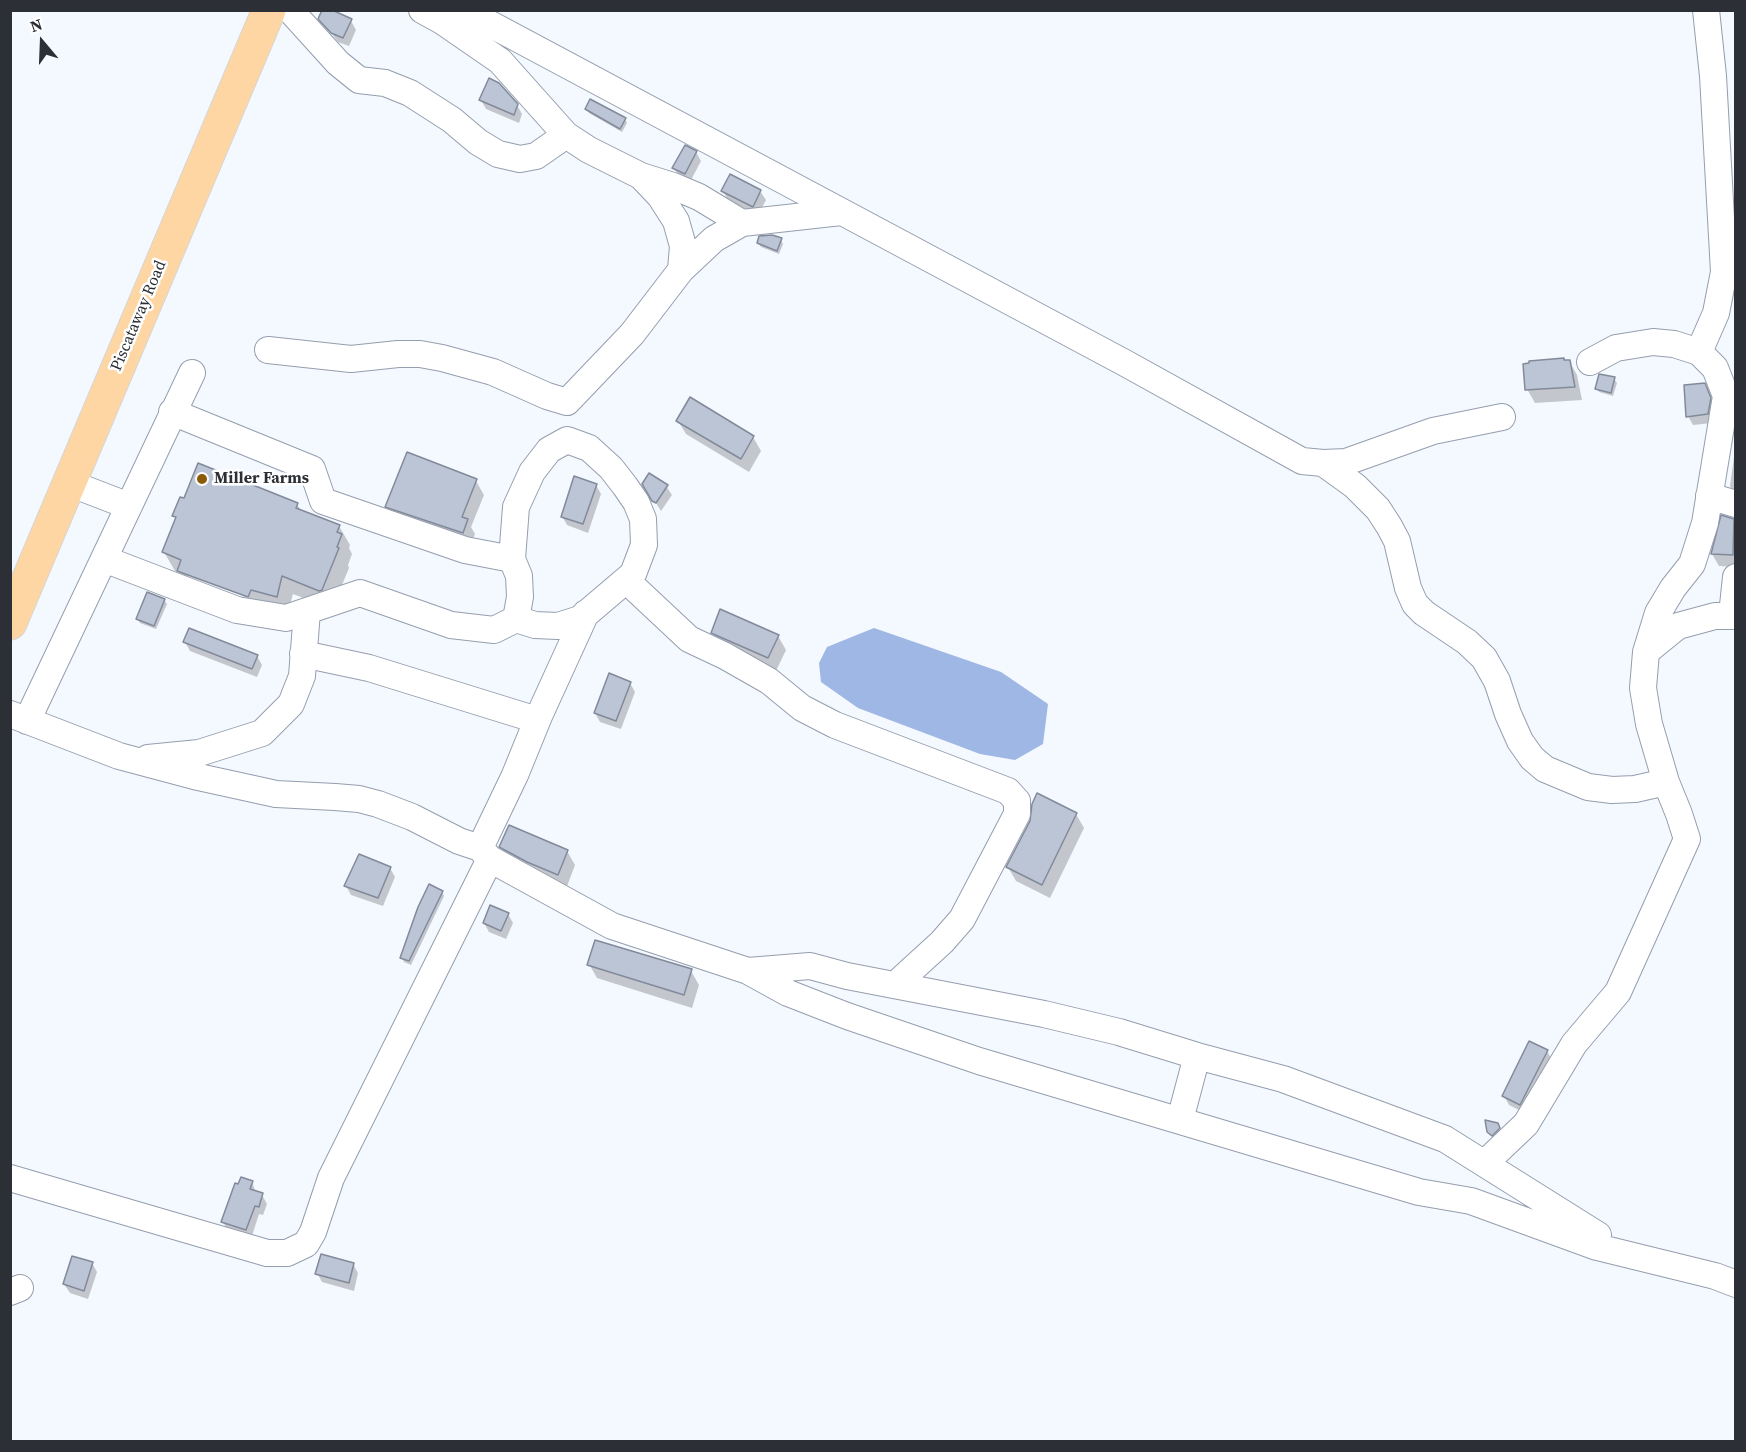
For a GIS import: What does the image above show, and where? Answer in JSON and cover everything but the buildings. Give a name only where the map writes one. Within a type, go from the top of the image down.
[{"type":"main road","name":"Piscataway Road","points":[[10,623],[269,10]]},
{"type":"street","points":[[422,10],[500,61],[566,135],[589,150],[641,176],[699,197],[742,223]]},
{"type":"street","points":[[464,10],[1195,400],[1302,461],[1323,464],[1346,462],[1433,431],[1503,417]]},
{"type":"street","points":[[1699,352],[1716,313],[1730,270],[1706,10]]},
{"type":"street","points":[[302,16],[338,63],[359,80],[385,83],[410,93],[453,120],[478,142],[498,154],[520,159],[536,156],[566,135]]},
{"type":"street","points":[[641,176],[660,196],[676,221],[683,246],[681,270]]},
{"type":"street","points":[[567,440],[567,402],[632,334],[681,270],[714,239],[742,223],[841,212]]},
{"type":"street","points":[[1485,1163],[1526,1124],[1574,1044],[1618,992],[1687,839],[1666,782],[1649,724],[1643,688],[1646,652],[1658,613],[1672,588],[1692,564],[1705,523],[1709,496],[1731,403],[1715,368],[1699,352],[1674,344],[1653,342],[1616,348],[1590,362]]},
{"type":"street","points":[[267,350],[351,359],[409,354],[442,358],[494,372],[547,396],[567,402]]},
{"type":"street","points":[[192,373],[104,559],[19,718],[133,760],[246,789],[276,794],[359,799],[378,804],[412,817],[485,854],[612,926],[748,971],[788,993],[847,1016],[980,1060],[1419,1192],[1471,1201],[1597,1247],[1715,1276],[1736,1284]]},
{"type":"street","points":[[172,412],[312,469],[323,501],[465,550],[512,559]]},
{"type":"street","points":[[104,559],[237,610],[286,618],[360,593],[451,625],[494,630],[516,619],[535,625],[558,626],[580,619],[626,580],[633,573],[644,545],[643,519],[636,502],[611,468],[589,448],[567,440],[549,450],[532,472],[516,507],[512,559],[519,576],[520,597],[516,619]]},
{"type":"street","points":[[1323,464],[1355,486],[1378,509],[1396,541],[1408,588],[1415,604],[1424,614],[1467,642],[1484,658],[1497,681],[1520,741],[1532,758],[1545,769],[1560,777],[1588,787],[1612,790],[1635,789],[1666,782]]},
{"type":"street","points":[[69,483],[129,506]]},
{"type":"street","points":[[1709,496],[1736,504]]},
{"type":"street","points":[[1646,652],[1678,626],[1715,616],[1734,616],[1736,577]]},
{"type":"street","points":[[626,580],[689,639],[769,681],[802,708],[835,725],[1008,791],[1017,801],[1017,814],[962,919],[942,942],[896,984]]},
{"type":"street","points":[[133,760],[199,753],[262,733],[291,704],[302,676],[307,610]]},
{"type":"street","points":[[10,1178],[267,1253],[287,1253],[306,1244],[313,1232],[331,1178],[485,854],[537,720],[586,613]]},
{"type":"street","points":[[303,654],[369,668],[537,720]]},
{"type":"street","points":[[748,971],[810,966],[847,976],[1044,1014],[1108,1029],[1283,1079],[1445,1139],[1631,1256]]},
{"type":"street","points":[[1180,1120],[1197,1056]]},
{"type":"water","points":[[874,628],[1001,672],[1048,704],[1043,744],[1015,760],[980,754],[858,708],[821,682],[819,663],[827,647]]},
{"type":"place","name":"Miller Farms","points":[[202,479]]}]
